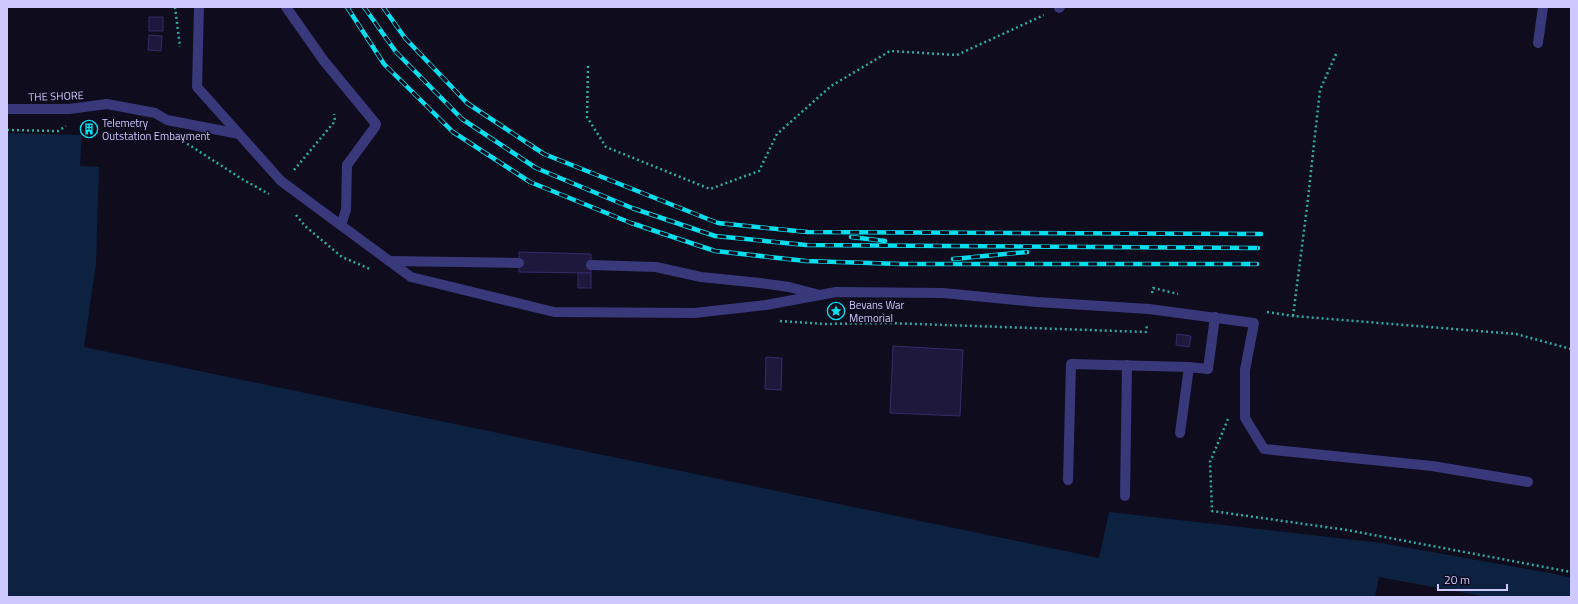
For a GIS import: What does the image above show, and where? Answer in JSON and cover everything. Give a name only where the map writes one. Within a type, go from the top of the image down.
[{"type":"street","points":[[199,7],[197,87],[283,182],[411,277],[554,312],[694,312],[766,305],[836,292],[943,293],[1037,302],[1118,306],[1254,322],[1245,370],[1245,418],[1264,449],[1432,466],[1528,482]]},
{"type":"street","points":[[286,7],[324,61],[376,124],[347,165],[346,210],[341,225]]},
{"type":"street","points":[[1538,43],[1544,7]]},
{"type":"street","name":"THE SHORE","points":[[7,109],[69,109],[107,104],[155,113],[167,120],[239,134]]},
{"type":"street","points":[[389,261],[519,263]]},
{"type":"street","points":[[591,265],[656,267],[701,277],[789,287],[820,295]]},
{"type":"street","points":[[1068,480],[1071,364],[1189,367],[1208,369],[1215,317]]},
{"type":"street","points":[[1125,496],[1127,365]]},
{"type":"street","points":[[1180,433],[1189,367]]},
{"type":"path","points":[[588,66],[587,117],[606,147],[710,188],[759,171],[778,134],[831,86],[890,51],[957,55],[1060,8]]},
{"type":"path","points":[[1293,316],[1320,90],[1337,52]]},
{"type":"path","points":[[283,182],[335,121],[334,114]]},
{"type":"path","points":[[335,121],[340,121]]},
{"type":"path","points":[[7,130],[58,131],[70,124]]},
{"type":"path","points":[[1264,312],[1293,316],[1516,334],[1571,349]]},
{"type":"path","points":[[1230,415],[1210,462],[1212,511],[1348,530],[1571,572]]},
{"type":"water","points":[[7,133],[82,135],[80,166],[99,167],[96,264],[84,347],[1099,558],[1109,512],[1381,543],[1550,573],[1571,578],[1571,597],[7,597]]},
{"type":"pier","points":[[1379,577],[1487,597],[1375,597]]},
{"type":"building","points":[[149,17],[163,17],[163,31],[149,31]]},
{"type":"building","points":[[149,35],[162,36],[161,51],[148,50]]},
{"type":"building","name":"Telemetry Outstation Embayment","points":[[86,125],[93,125],[93,133],[86,133]]},
{"type":"building","points":[[519,252],[591,254],[591,273],[519,272]]},
{"type":"building","points":[[578,273],[591,273],[591,288],[578,288]]},
{"type":"building","points":[[1177,334],[1191,336],[1189,347],[1176,345]]},
{"type":"building","points":[[893,346],[963,350],[960,416],[890,413]]},
{"type":"building","points":[[766,357],[782,358],[781,390],[765,389]]},
{"type":"railway","points":[[347,7],[384,64],[453,132],[530,182],[631,223],[715,251],[806,261],[901,264],[1257,264]]},
{"type":"railway","points":[[364,7],[396,52],[462,119],[536,168],[632,208],[715,236],[806,245],[1258,248]]},
{"type":"railway","points":[[383,7],[405,38],[467,103],[544,154],[718,223],[807,232],[1261,234]]},
{"type":"railway","points":[[851,237],[885,241]]},
{"type":"railway","points":[[953,259],[1027,252]]},
{"type":"place","name":"Telemetry Outstation Embayment","points":[[89,129]]},
{"type":"place","name":"Bevans War Memorial","points":[[836,311]]}]
